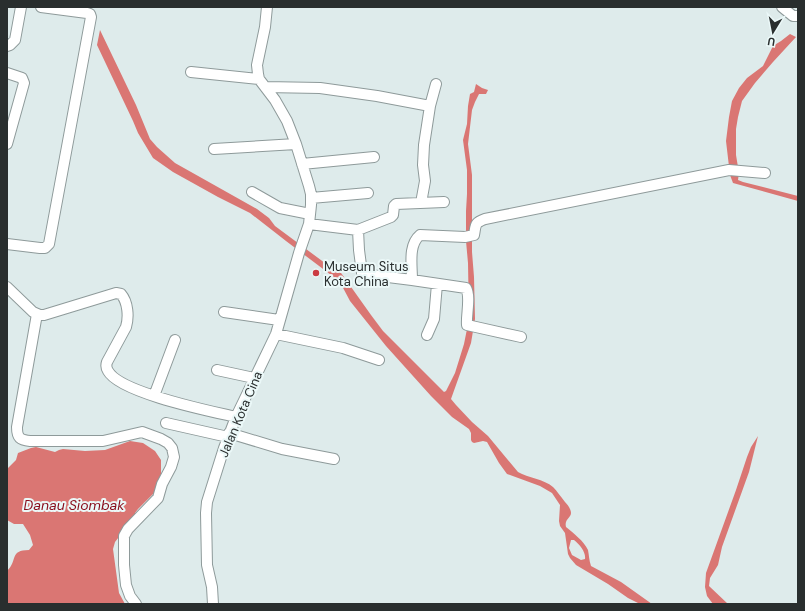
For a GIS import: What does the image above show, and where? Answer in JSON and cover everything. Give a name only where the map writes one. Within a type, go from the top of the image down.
[{"type":"street","points":[[7,46],[15,40],[21,7]]},
{"type":"street","points":[[7,244],[46,248],[49,244],[91,17],[90,14],[86,13],[42,7]]},
{"type":"street","points":[[262,83],[257,68],[267,7]]},
{"type":"street","points":[[782,7],[793,16],[798,16]]},
{"type":"street","points":[[191,72],[262,83],[320,88],[377,96],[430,106]]},
{"type":"street","points":[[7,73],[22,78],[24,83],[7,144]]},
{"type":"street","name":"Jalan Kota Cina","points":[[213,604],[212,587],[207,565],[207,502],[228,435],[276,334],[300,248],[309,224],[310,214],[311,198],[309,186],[296,144],[287,121],[275,100],[262,83]]},
{"type":"street","points":[[421,203],[425,185],[423,159],[430,106],[436,84]]},
{"type":"street","points":[[214,149],[296,144]]},
{"type":"street","points":[[302,164],[374,157]]},
{"type":"street","points":[[412,280],[412,247],[418,236],[470,236],[476,224],[485,219],[729,170],[765,173]]},
{"type":"street","points":[[252,192],[280,208],[310,214]]},
{"type":"street","points":[[311,198],[368,193]]},
{"type":"street","points":[[309,224],[358,230],[391,217],[396,204],[444,202]]},
{"type":"street","points":[[358,230],[362,273],[467,289],[472,326],[521,337]]},
{"type":"street","points":[[427,335],[434,319],[437,284]]},
{"type":"street","points":[[7,287],[30,309],[37,314],[44,315],[116,293],[121,294],[125,299],[128,321],[107,362],[107,368],[110,375],[132,388],[154,396],[180,404],[236,417]]},
{"type":"street","points":[[224,312],[279,320]]},
{"type":"street","points":[[37,314],[17,427],[17,434],[19,437],[30,441],[103,441],[142,432],[161,439],[168,443],[172,448],[174,458],[162,484],[158,498],[128,529],[124,536],[126,585],[130,596],[136,604]]},
{"type":"street","points":[[276,334],[343,348],[379,360]]},
{"type":"street","points":[[154,396],[175,340]]},
{"type":"street","points":[[217,370],[254,378]]},
{"type":"street","points":[[166,424],[228,435],[282,449],[334,459]]},
{"type":"water","points":[[100,30],[136,105],[150,139],[157,147],[175,163],[257,209],[269,218],[275,226],[333,269],[341,273],[383,331],[444,392],[446,391],[455,373],[464,344],[469,319],[466,241],[467,170],[463,140],[467,124],[470,94],[474,92],[476,84],[488,90],[486,94],[479,94],[472,110],[468,144],[472,175],[472,252],[475,319],[471,343],[451,399],[472,422],[488,436],[518,472],[545,482],[556,490],[571,511],[571,515],[566,522],[566,527],[584,543],[588,550],[591,566],[621,582],[652,604],[640,604],[628,598],[576,565],[568,554],[565,533],[560,526],[559,521],[560,505],[552,493],[540,486],[507,474],[487,442],[472,442],[469,429],[452,417],[431,396],[386,346],[350,301],[341,284],[335,278],[250,213],[173,172],[153,158],[138,133],[97,45]],"holes":[[[571,540],[574,540],[585,554],[585,559],[581,560],[572,555],[569,548]]]},
{"type":"water","points":[[790,34],[796,37],[755,83],[742,101],[736,129],[736,155],[739,173],[738,180],[798,196],[798,201],[733,183],[730,175],[726,141],[732,101],[739,88],[747,78],[763,66],[773,46]]},
{"type":"water","points":[[758,436],[749,472],[722,547],[718,565],[710,578],[709,586],[728,604],[713,604],[707,596],[705,587],[706,573],[747,457]]},
{"type":"water","name":"Danau Siombak","points":[[130,441],[143,443],[155,451],[161,460],[161,474],[156,491],[135,513],[135,516],[115,542],[113,549],[119,593],[125,604],[7,604],[7,571],[16,554],[23,550],[29,550],[33,545],[30,535],[23,524],[14,524],[7,520],[7,469],[16,460],[18,453],[36,447],[55,452],[63,449],[85,451],[105,450]]},
{"type":"place","name":"Museum Situs Kota China","points":[[316,273]]}]
